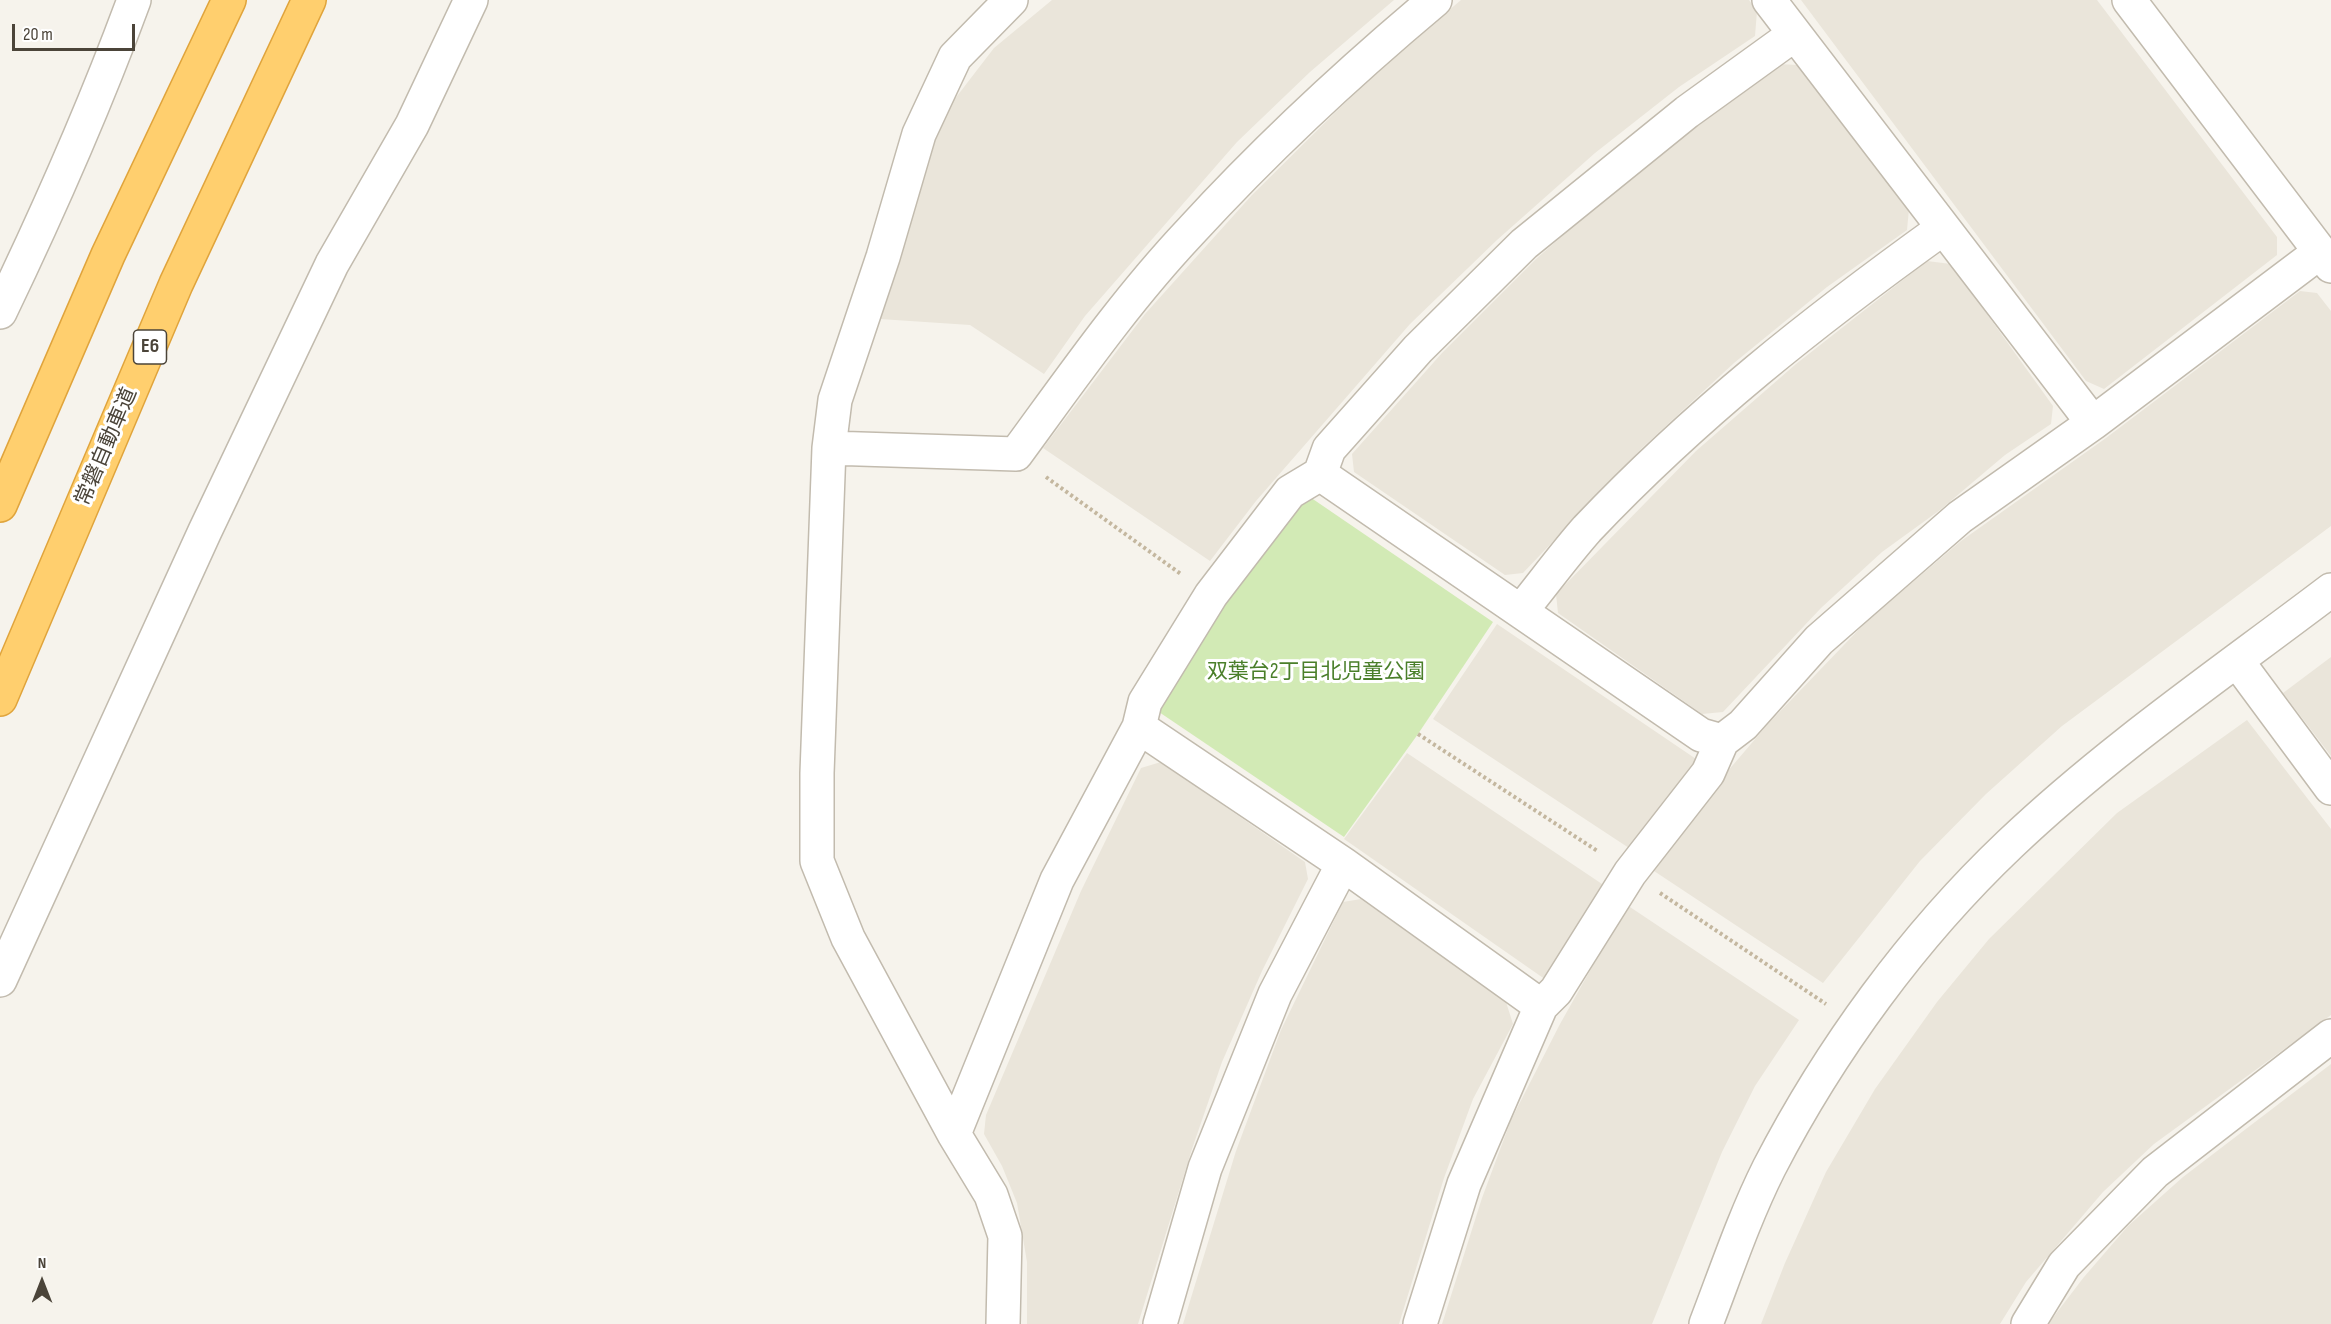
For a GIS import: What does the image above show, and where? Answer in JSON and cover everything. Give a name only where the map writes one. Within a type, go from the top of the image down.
[{"type":"highway","points":[[0,505],[108,255],[229,0]]},
{"type":"highway","name":"常磐自動車道","points":[[0,699],[176,284],[309,0]]},
{"type":"street","points":[[0,312],[47,214],[111,64],[134,0]]},
{"type":"street","points":[[0,980],[205,531],[332,264],[412,125],[471,0]]},
{"type":"street","points":[[829,448],[1016,454],[1108,329],[1189,232],[1358,65],[1435,0]]},
{"type":"street","points":[[1769,0],[2092,423]]},
{"type":"street","points":[[1420,1324],[1464,1184],[1541,1006],[1556,991],[1630,873],[1708,773],[1722,741],[1743,725],[1819,640],[1960,516],[2326,259],[2129,0]]},
{"type":"street","points":[[997,5],[955,57],[919,134],[883,257],[834,400],[829,448],[817,773],[817,861],[848,938],[954,1134],[991,1195],[1005,1236],[1003,1324]]},
{"type":"street","points":[[954,1134],[1058,880],[1138,727],[1145,702],[1211,595],[1290,492],[1320,474],[1329,449],[1418,349],[1524,244],[1687,112],[1795,34]]},
{"type":"street","points":[[1521,611],[1586,531],[1668,448],[1765,362],[1846,298],[1942,229]]},
{"type":"street","points":[[1320,474],[1701,735],[1722,741]]},
{"type":"street","points":[[1706,1324],[1769,1169],[1816,1087],[1857,1024],[1923,936],[2008,846],[2075,785],[2331,590]]},
{"type":"street","points":[[2237,661],[2331,788]]},
{"type":"street","points":[[1138,727],[1343,864],[1541,1006]]},
{"type":"street","points":[[1160,1324],[1205,1168],[1275,994],[1343,864]]},
{"type":"street","points":[[2028,1324],[2064,1265],[2155,1172],[2331,1036]]},
{"type":"path","points":[[1044,475],[1211,595]]},
{"type":"shaded area","points":[[1052,0],[1394,0],[1310,72],[1237,142],[1085,316],[1044,374],[970,325],[880,319],[928,150],[944,113],[994,48]]},
{"type":"shaded area","points":[[1461,0],[1749,0],[1757,11],[1755,36],[1679,87],[1595,153],[1497,240],[1410,324],[1256,501],[1210,561],[1043,448],[1145,314],[1252,195],[1373,75]]},
{"type":"shaded area","points":[[1801,0],[2097,0],[2277,237],[2277,255],[2104,389],[2086,381]]},
{"type":"shaded area","points":[[1778,64],[1797,65],[1909,209],[1907,230],[1827,287],[1734,363],[1642,448],[1523,573],[1505,575],[1354,472],[1352,454],[1442,353],[1536,259],[1610,194]]},
{"type":"shaded area","points":[[1927,261],[1951,264],[2053,406],[2051,424],[2005,455],[1940,510],[1882,552],[1821,608],[1723,712],[1702,714],[1558,613],[1556,594],[1696,451],[1796,364]]},
{"type":"shaded area","points":[[2300,291],[2317,293],[2331,311],[2331,526],[2062,726],[1986,794],[1920,861],[1823,983],[1651,869],[1686,820],[1768,724],[1866,622],[1961,541],[2106,438]]},
{"type":"shaded area","points":[[1497,624],[1699,761],[1629,848],[1433,719]]},
{"type":"shaded area","points":[[2331,657],[2331,756],[2283,693]]},
{"type":"shaded area","points":[[2247,720],[2331,829],[2331,1015],[2154,1144],[2103,1192],[2026,1282],[2000,1324],[1761,1324],[1785,1263],[1826,1172],[1875,1089],[1937,1002],[1989,939],[2117,813]]},
{"type":"shaded area","points":[[1407,753],[1605,886],[1549,982],[1344,839]]},
{"type":"shaded area","points":[[1161,762],[1305,862],[1308,879],[1262,971],[1222,1062],[1192,1149],[1138,1324],[1027,1324],[1027,1262],[1017,1203],[1002,1166],[984,1134],[986,1115],[1081,891],[1141,768]]},
{"type":"shaded area","points":[[1361,899],[1506,1002],[1513,1024],[1473,1099],[1444,1178],[1399,1324],[1183,1324],[1236,1151],[1281,1030],[1343,902]]},
{"type":"shaded area","points":[[1627,905],[1799,1020],[1755,1086],[1722,1152],[1652,1324],[1442,1324],[1482,1198],[1511,1120],[1560,1024]]},
{"type":"shaded area","points":[[2331,1064],[2331,1324],[2048,1324],[2084,1277],[2128,1226],[2183,1177]]},
{"type":"green space","name":"双葉台2丁目北児童公園","points":[[1304,493],[1493,622],[1418,734],[1344,837],[1156,710],[1220,604]]}]
